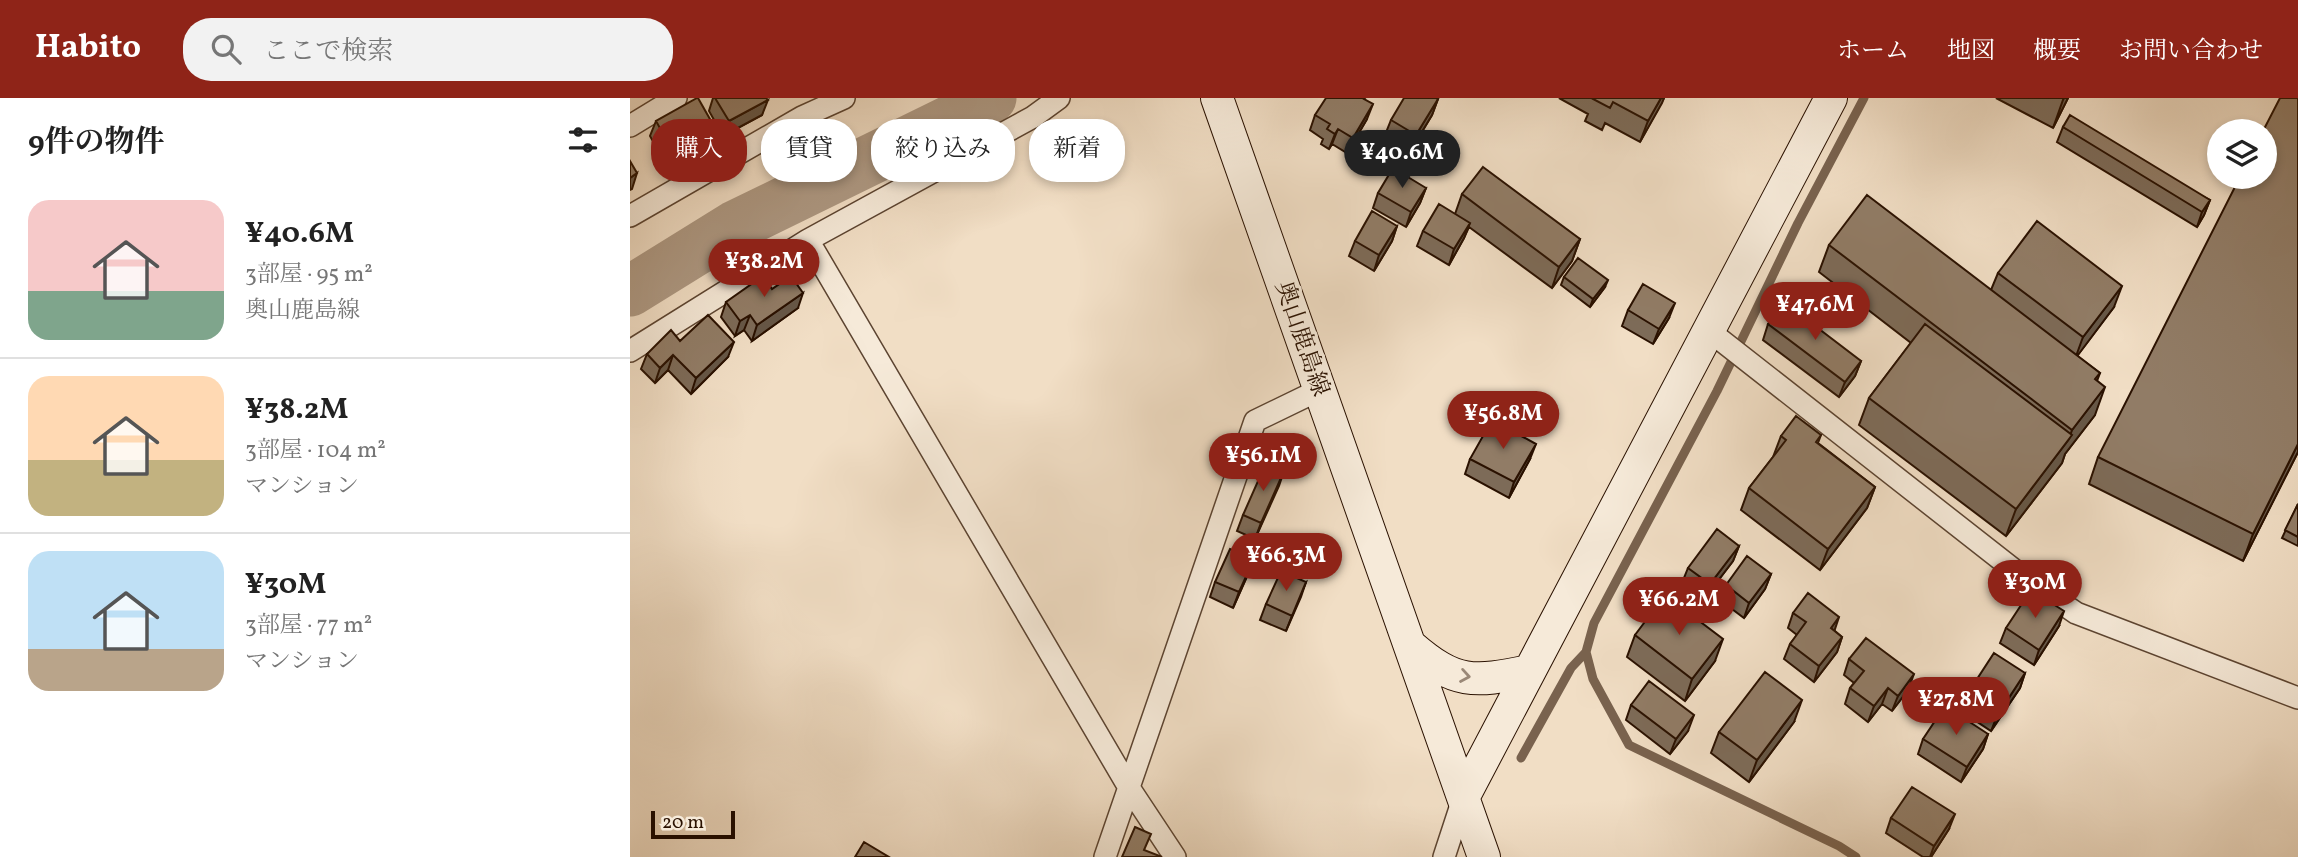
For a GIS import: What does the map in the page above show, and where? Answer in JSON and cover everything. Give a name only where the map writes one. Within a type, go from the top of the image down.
[{"type":"main road","name":"奥山鹿島線","points":[[1217,98],[1484,857]]},
{"type":"main road","points":[[1464,796],[1529,671],[1726,344],[1831,98]]},
{"type":"main road","points":[[1410,645],[1439,670],[1464,678],[1491,679],[1529,671]]},
{"type":"street","points":[[630,126],[676,98]]},
{"type":"street","points":[[630,216],[802,117],[844,98]]},
{"type":"street","points":[[630,351],[808,240],[1033,117],[1059,98]]},
{"type":"street","points":[[808,240],[1128,786],[1175,857]]},
{"type":"street","points":[[1726,344],[2018,573],[2076,613],[2298,698]]},
{"type":"street","points":[[1105,857],[1255,421],[1319,390]]},
{"type":"street","points":[[1444,857],[1464,796]]},
{"type":"building","points":[[698,98],[710,119],[660,119]]},
{"type":"building","points":[[715,98],[768,100],[733,119],[728,119]]},
{"type":"building","points":[[1326,98],[1365,98],[1373,104],[1353,138],[1338,129],[1335,134],[1327,129],[1330,124],[1315,115]]},
{"type":"building","points":[[1404,98],[1438,99],[1416,135],[1391,120]]},
{"type":"building","points":[[1594,98],[1661,98],[1648,121],[1613,102],[1610,108]]},
{"type":"building","points":[[2280,98],[2298,98],[2298,444],[2253,534],[2098,457],[2234,189],[2277,189],[2277,119],[2269,119]]},
{"type":"building","points":[[2070,115],[2210,200],[2202,212],[2063,127]]},
{"type":"building","points":[[630,161],[637,173],[630,178]]},
{"type":"building","points":[[1483,167],[1580,239],[1559,267],[1462,194]]},
{"type":"building","points":[[1393,168],[1426,188],[1411,212],[1378,193]]},
{"type":"building","points":[[1867,195],[2100,373],[2095,379],[2105,387],[2072,430],[1829,245]]},
{"type":"building","points":[[1439,204],[1470,223],[1454,249],[1423,231]]},
{"type":"building","points":[[1372,211],[1397,226],[1379,255],[1355,241]]},
{"type":"building","points":[[2037,221],[2122,286],[2083,337],[1998,273]]},
{"type":"building","points":[[1578,258],[1608,280],[1593,299],[1564,277]]},
{"type":"building","points":[[763,276],[772,289],[791,276],[803,293],[757,325],[750,315],[740,321],[726,302]]},
{"type":"building","points":[[1643,284],[1675,303],[1659,329],[1628,310]]},
{"type":"building","points":[[1785,303],[1861,361],[1845,382],[1768,324]]},
{"type":"building","points":[[708,315],[734,342],[696,378],[673,355],[660,368],[647,354],[671,330],[680,341]]},
{"type":"building","points":[[1925,324],[2072,435],[2016,509],[1869,398]]},
{"type":"building","points":[[1796,416],[1821,435],[1816,442],[1875,487],[1828,549],[1749,488],[1786,440],[1781,436]]},
{"type":"building","points":[[1492,420],[1536,444],[1514,482],[1470,459]]},
{"type":"building","points":[[1266,463],[1284,471],[1261,523],[1243,515]]},
{"type":"building","points":[[2298,504],[2298,537],[2285,530]]},
{"type":"building","points":[[1717,529],[1739,546],[1710,584],[1688,568]]},
{"type":"building","points":[[1230,549],[1254,559],[1239,592],[1215,582]]},
{"type":"building","points":[[1747,556],[1771,574],[1749,603],[1726,585]]},
{"type":"building","points":[[1281,571],[1306,582],[1292,616],[1266,604]]},
{"type":"building","points":[[2031,590],[2064,611],[2039,650],[2006,628]]},
{"type":"building","points":[[1808,593],[1839,617],[1831,628],[1842,637],[1819,666],[1790,644],[1806,622],[1793,613]]},
{"type":"building","points":[[1665,595],[1723,639],[1692,679],[1635,635]]},
{"type":"building","points":[[1866,638],[1914,674],[1898,696],[1888,688],[1874,706],[1850,688],[1864,671],[1849,659]]},
{"type":"building","points":[[1994,653],[2025,673],[1997,716],[1966,696]]},
{"type":"building","points":[[1765,672],[1802,700],[1757,760],[1719,732]]},
{"type":"building","points":[[1649,681],[1694,715],[1676,739],[1631,705]]},
{"type":"building","points":[[1945,706],[1988,734],[1967,767],[1923,739]]},
{"type":"building","points":[[1912,787],[1955,814],[1934,846],[1891,818]]},
{"type":"building","points":[[1135,827],[1151,834],[1144,850],[1162,857],[1122,857]]},
{"type":"building","points":[[864,842],[889,857],[855,857]]},
{"type":"waterway","points":[[630,291],[735,226],[980,106],[991,98]]},
{"type":"waterway","points":[[1856,857],[1839,846],[1629,745],[1593,679],[1586,652],[1594,623],[1717,391],[1798,223],[1864,98]]},
{"type":"waterway","points":[[1521,758],[1571,668],[1586,652]]}]
